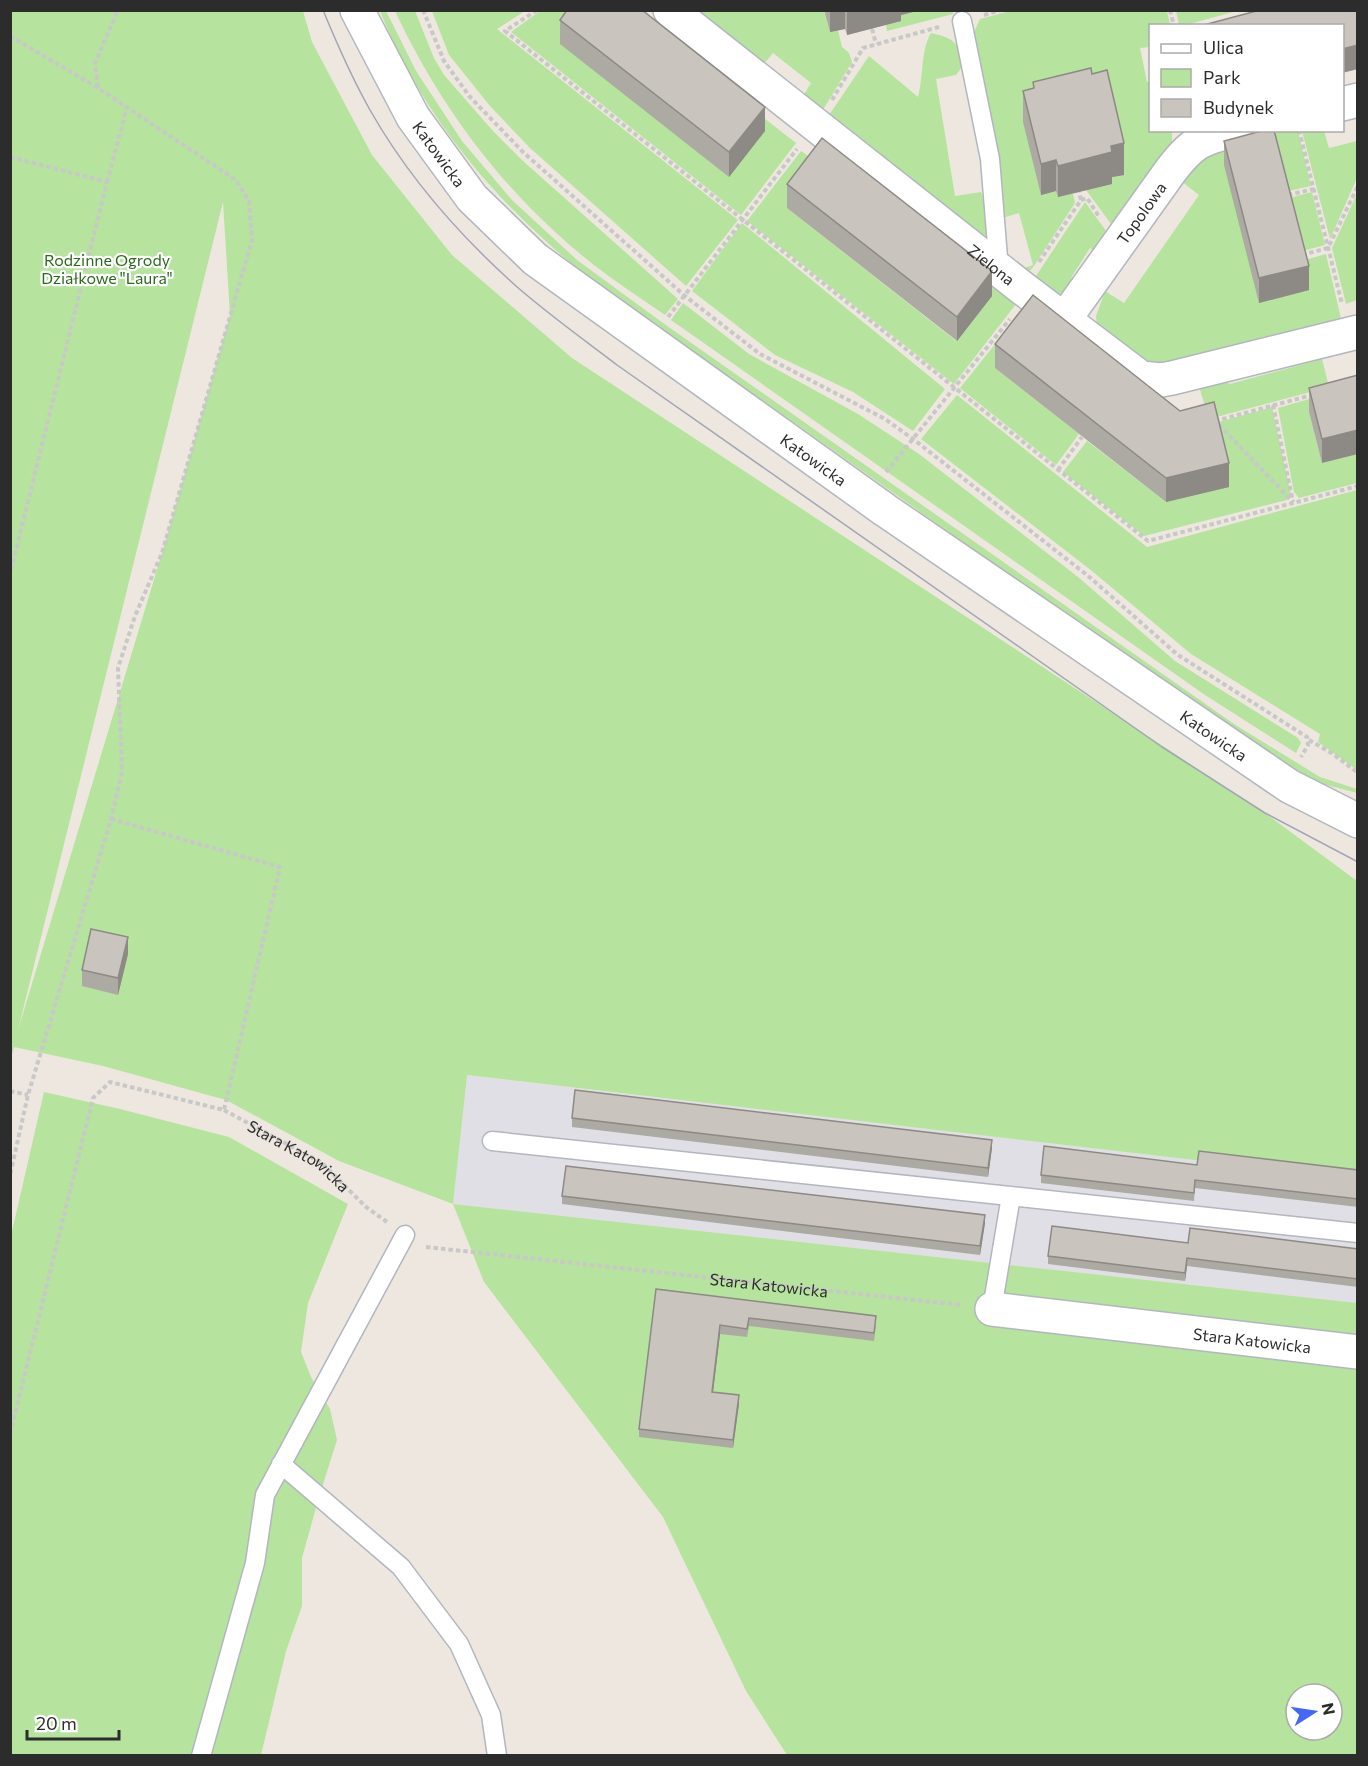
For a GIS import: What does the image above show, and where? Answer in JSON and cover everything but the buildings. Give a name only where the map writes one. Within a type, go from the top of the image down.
[{"type":"street","name":"Katowicka","points":[[357,10],[413,117],[472,198],[535,260],[885,510],[1289,786],[1358,821]]},
{"type":"street","name":"Zielona","points":[[670,10],[809,135],[1012,289],[1064,320],[1142,378],[1152,380],[1172,378],[1358,332]]},
{"type":"street","name":"Topolowa","points":[[1064,320],[1196,136],[1222,132]]},
{"type":"street","name":"Stara Katowicka","points":[[992,1309],[1358,1352]]},
{"type":"lane","points":[[962,21],[990,159],[1012,289]]},
{"type":"lane","points":[[492,1141],[1358,1233]]},
{"type":"lane","points":[[992,1309],[1011,1196]]},
{"type":"lane","points":[[201,1755],[255,1563],[265,1495],[405,1235]]},
{"type":"lane","points":[[281,1464],[401,1567],[459,1644],[491,1715],[497,1755]]},
{"type":"path","points":[[98,88],[95,63],[118,10]]},
{"type":"path","points":[[423,10],[444,61],[470,97],[523,152],[685,296],[760,354],[874,414],[913,439],[1087,575],[1179,655],[1307,737],[1358,773]]},
{"type":"path","points":[[537,10],[505,31],[1148,541],[1358,486]]},
{"type":"path","points":[[666,321],[809,135],[863,48],[962,21]]},
{"type":"path","points":[[872,29],[876,44]]},
{"type":"path","points":[[10,36],[98,88],[236,180],[249,201],[252,240],[162,553],[135,616],[118,668],[122,772],[111,819],[28,1095],[10,1175]]},
{"type":"path","points":[[10,574],[127,107]]},
{"type":"path","points":[[1300,132],[1342,303]]},
{"type":"path","points":[[10,157],[107,182]]},
{"type":"path","points":[[1300,256],[1328,248],[1358,186]]},
{"type":"path","points":[[1284,196],[1314,189]]},
{"type":"path","points":[[1079,192],[1081,200]]},
{"type":"path","points":[[884,475],[954,388],[1012,289],[1081,200],[1087,198],[1103,221]]},
{"type":"path","points":[[1273,405],[1293,502]]},
{"type":"path","points":[[1215,421],[1293,502]]},
{"type":"path","points":[[1058,470],[1082,437]]},
{"type":"path","points":[[1299,760],[1309,740]]},
{"type":"path","points":[[111,819],[280,867],[224,1110]]},
{"type":"path","name":"Stara Katowicka","points":[[10,1434],[93,1098],[110,1082],[224,1110],[322,1163],[366,1207],[420,1246],[992,1309]]},
{"type":"path","points":[[10,1091],[28,1095]]},
{"type":"shaded area","points":[[466,1075],[1357,1179],[1357,1303],[453,1204]]},
{"type":"green space","points":[[1014,10],[1167,11],[1170,24],[1149,24],[1149,47],[1140,48],[1147,82],[1149,82],[1149,132],[1172,132],[1172,145],[1117,232],[1086,190],[1112,184],[1111,178],[1057,191],[1073,194],[1075,203],[1034,266],[1022,280],[1015,271],[1033,265],[1019,213],[1002,218],[973,34],[980,19]]},
{"type":"green space","points":[[1176,10],[1237,11],[1189,24],[1179,24]]},
{"type":"green space","name":"Rodzinne Ogrody Działkowe \"Laura\"","points":[[11,11],[303,11],[312,42],[372,155],[452,255],[572,358],[1265,813],[1357,881],[1357,1179],[467,1075],[453,1204],[339,1161],[226,1100],[103,1066],[14,1047],[11,1058]],"holes":[[[223,202],[230,315],[162,553],[18,1030]]]},
{"type":"green space","points":[[380,11],[386,11],[416,71],[462,141],[512,200],[577,260],[663,323],[1234,724],[1320,777],[1357,789],[1357,793],[1319,783],[1286,765],[1073,620],[584,274],[521,218],[465,155],[417,86],[397,50]]},
{"type":"green space","points":[[395,11],[415,11],[434,58],[444,75],[493,131],[523,161],[678,299],[665,315],[603,272],[562,239],[505,181],[455,117],[413,47]]},
{"type":"green space","points":[[432,11],[525,11],[497,29],[738,220],[686,286],[530,148],[490,106],[449,55]]},
{"type":"green space","points":[[540,11],[586,11],[750,107],[796,143],[741,215],[511,32]]},
{"type":"green space","points":[[687,11],[824,11],[830,32],[838,30],[842,47],[849,53],[852,62],[818,118],[803,96],[811,83],[773,53],[759,70]]},
{"type":"green space","points":[[913,11],[953,11],[953,14],[887,31],[886,25],[900,15]]},
{"type":"green space","points":[[931,33],[954,42],[964,64],[956,75],[936,79],[955,196],[981,192],[990,221],[991,245],[842,123],[834,132],[825,121],[869,56],[918,97],[925,48]]},
{"type":"green space","points":[[1278,132],[1298,132],[1311,186],[1284,192],[1301,261],[1326,254],[1343,327],[1176,372],[1139,367],[1097,327],[1096,316],[1105,291],[1124,303],[1199,195],[1181,181],[1201,158],[1213,150]]},
{"type":"green space","points":[[1302,132],[1324,132],[1329,148],[1357,141],[1357,178],[1330,239]]},
{"type":"green space","points":[[801,151],[820,164],[787,208],[956,341],[976,271],[1016,304],[954,384],[747,221]]},
{"type":"green space","points":[[1312,192],[1325,245],[1299,252],[1285,199]]},
{"type":"green space","points":[[1357,194],[1357,300],[1346,304],[1332,248]]},
{"type":"green space","points":[[1085,202],[1112,239],[1099,256],[1090,248],[1071,278],[1084,288],[1063,294],[1030,285]]},
{"type":"green space","points":[[742,223],[945,389],[913,431],[853,392],[775,355],[692,291]]},
{"type":"green space","points":[[683,303],[749,354],[858,414],[919,454],[1078,577],[1175,661],[1298,738],[1301,743],[1296,753],[1205,695],[671,320]]},
{"type":"green space","points":[[1024,308],[995,368],[1079,434],[1056,465],[960,388]]},
{"type":"green space","points":[[1322,359],[1329,387],[1209,419],[1197,380],[1213,376],[1230,384]]},
{"type":"green space","points":[[1330,393],[1309,412],[1322,463],[1357,454],[1357,483],[1299,498],[1294,492],[1278,408]]},
{"type":"green space","points":[[957,395],[1147,547],[1357,490],[1357,770],[1318,742],[1320,734],[1191,654],[1092,571],[921,439]]},
{"type":"green space","points":[[1272,407],[1291,495],[1287,500],[1144,536],[1063,472],[1087,441],[1166,502],[1219,422]]},
{"type":"green space","points":[[44,1092],[229,1137],[348,1204],[308,1303],[301,1352],[311,1377],[330,1409],[337,1440],[302,1558],[302,1606],[286,1651],[261,1755],[11,1756],[10,1240]]},
{"type":"green space","points":[[453,1204],[1357,1303],[1357,1755],[787,1755],[746,1691],[663,1517],[484,1282]]},
{"type":"tram line","points":[[323,10],[363,98],[401,159],[455,226],[495,267],[528,296],[617,365],[1162,747],[1265,813],[1358,862]]}]
